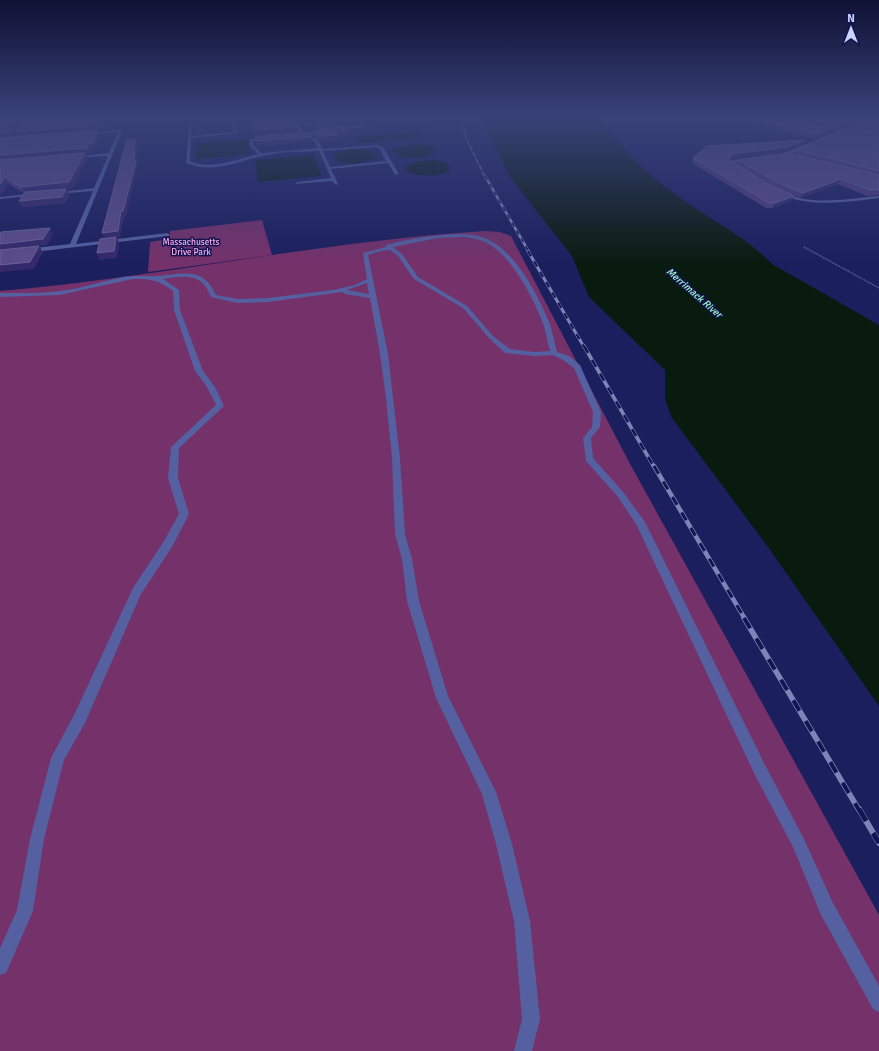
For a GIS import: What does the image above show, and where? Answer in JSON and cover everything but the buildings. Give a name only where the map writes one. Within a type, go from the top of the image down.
[{"type":"street","points":[[72,246],[106,166]]},
{"type":"street","points":[[297,183],[335,181],[329,168],[349,166]]},
{"type":"street","points":[[392,166],[397,174]]},
{"type":"street","points":[[732,166],[741,172]]},
{"type":"street","points":[[52,193],[96,189]]},
{"type":"street","points":[[776,191],[791,198],[813,202],[879,197]]},
{"type":"street","points":[[0,198],[44,194]]},
{"type":"street","points":[[0,254],[167,235]]},
{"type":"street","points":[[554,354],[545,322],[517,269],[505,253],[487,241],[463,236],[432,238],[388,246],[400,255],[416,278],[465,307],[491,337],[508,351],[534,354],[554,354],[566,358],[577,367],[597,412],[596,426],[586,438],[589,459],[621,495],[640,522],[761,772],[798,842],[827,909],[879,1003]]},
{"type":"street","points":[[392,248],[380,249],[364,254],[384,354],[390,398],[396,458],[400,534],[407,559],[413,601],[442,698],[489,792],[504,844],[522,921],[531,1019],[523,1051]]},
{"type":"street","points":[[0,295],[43,296],[120,280],[148,277],[158,278],[171,276],[194,276],[207,283],[213,296],[238,301],[333,292],[348,292],[372,296]]},
{"type":"street","points":[[0,967],[25,911],[37,839],[58,758],[80,718],[137,591],[168,544],[184,514],[173,478],[175,447],[220,406],[194,358],[177,310],[176,290],[158,278]]},
{"type":"street","points":[[333,292],[357,286],[369,280]]},
{"type":"path","points":[[804,247],[879,288]]},
{"type":"green space","name":"Massachusetts Drive Park","points":[[262,220],[272,255],[148,272],[150,242],[170,239],[170,231]]},
{"type":"green space","points":[[485,231],[500,232],[511,236],[629,462],[879,915],[879,1051],[0,1051],[0,291],[61,285],[363,243]]},
{"type":"water","points":[[256,166],[318,166],[321,176],[258,182]]},
{"type":"water","points":[[450,166],[451,168],[442,174],[429,176],[416,174],[406,170],[405,167]]},
{"type":"water","name":"Merrimack River","points":[[505,166],[642,166],[687,203],[750,244],[772,264],[879,325],[879,706],[768,547],[672,418],[665,399],[665,370],[589,297],[572,256],[510,177]]},
{"type":"railway","points":[[480,166],[485,177]]},
{"type":"railway","points":[[485,176],[529,252]]},
{"type":"railway","points":[[528,251],[584,347]]},
{"type":"railway","points":[[584,346],[654,467]]},
{"type":"railway","points":[[654,466],[745,619]]},
{"type":"railway","points":[[744,618],[859,810]]},
{"type":"railway","points":[[859,809],[879,843]]}]
